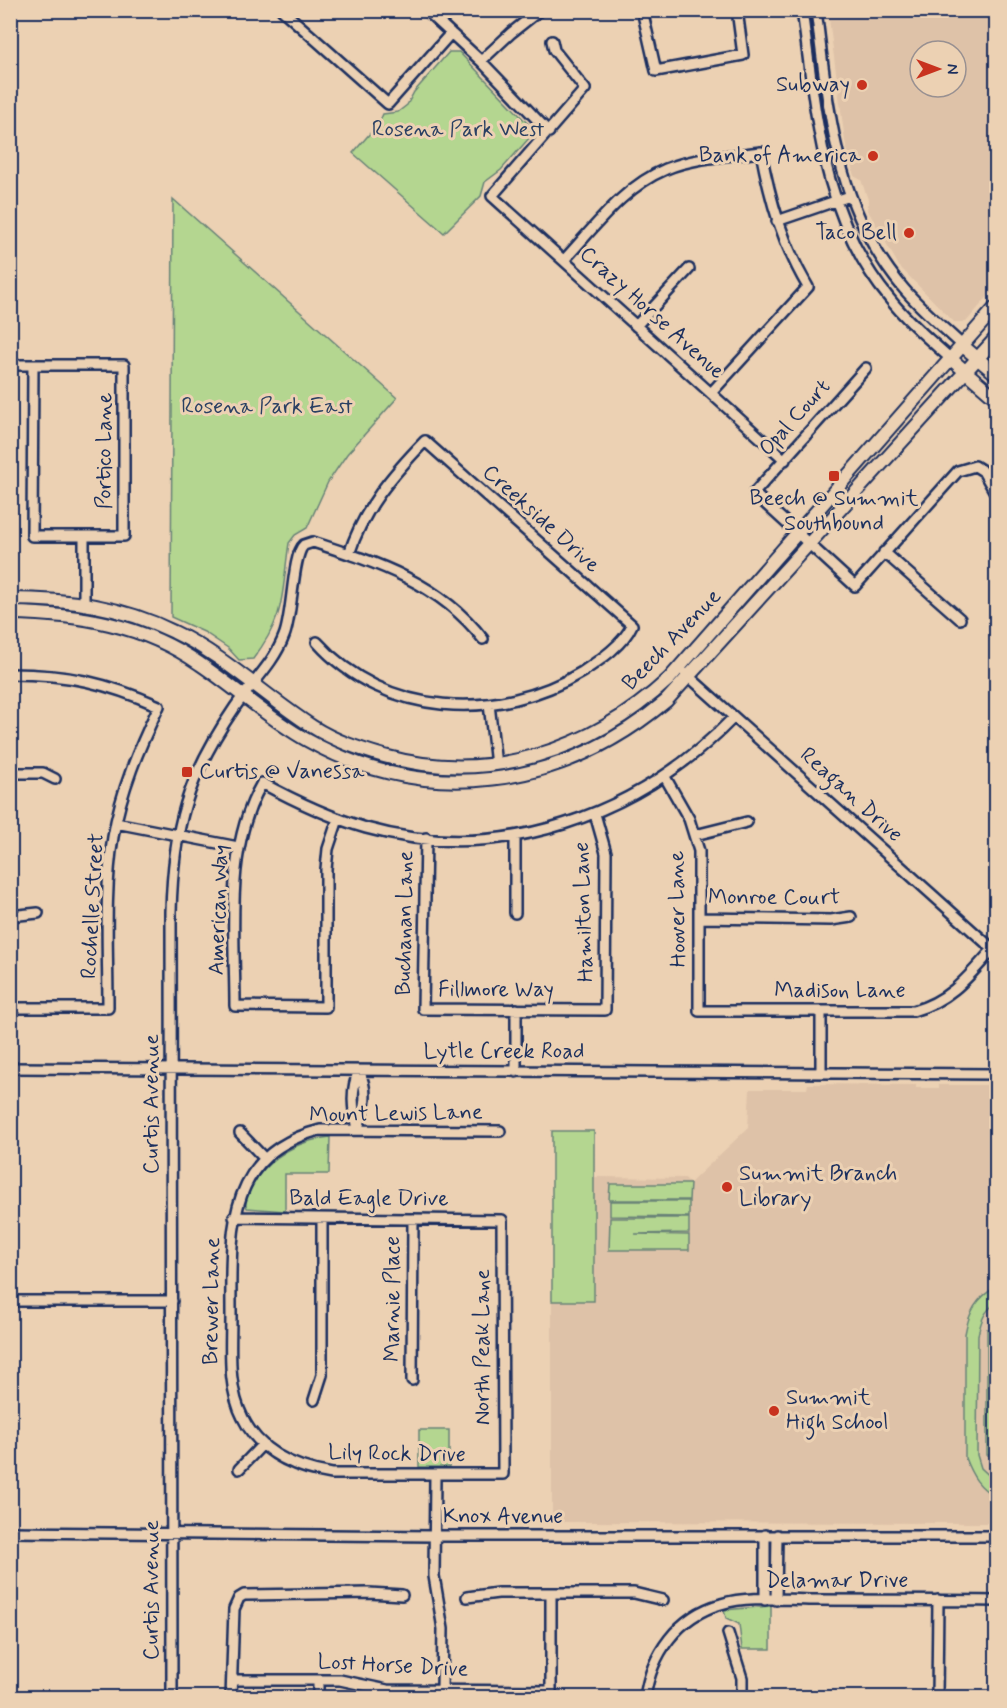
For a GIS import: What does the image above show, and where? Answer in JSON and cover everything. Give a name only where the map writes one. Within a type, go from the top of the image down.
[{"type":"main road","name":"Beech Avenue","points":[[10,599],[84,603],[144,619],[175,632],[253,683],[313,727],[360,749],[405,762],[439,766],[496,765],[557,750],[584,739],[643,703],[679,668],[996,307]]},
{"type":"main road","name":"Beech Avenue","points":[[10,613],[83,617],[146,635],[188,655],[306,740],[357,763],[417,778],[475,781],[525,774],[559,765],[591,752],[643,720],[690,677],[996,338]]},
{"type":"main road","points":[[963,346],[996,374]]},
{"type":"main road","points":[[951,359],[996,398]]},
{"type":"street","points":[[282,10],[388,104],[451,33]]},
{"type":"street","points":[[426,10],[481,61],[549,132],[585,89],[554,50],[552,41]]},
{"type":"street","points":[[481,61],[540,10]]},
{"type":"street","points":[[642,10],[656,71],[743,55],[737,10]]},
{"type":"street","points":[[802,10],[821,146],[835,202],[849,236],[889,298],[951,359]]},
{"type":"street","points":[[816,10],[834,145],[850,196],[873,245],[903,288],[963,346]]},
{"type":"street","name":"Crazy Horse Avenue","points":[[549,132],[492,196],[785,459]]},
{"type":"street","points":[[564,260],[618,202],[656,174],[698,160],[761,152],[777,221],[796,267],[808,287],[711,393]]},
{"type":"street","points":[[777,221],[850,196]]},
{"type":"street","points":[[636,326],[689,269]]},
{"type":"street","points":[[10,365],[33,365],[33,536],[84,536],[84,603]]},
{"type":"street","name":"Portico Lane","points":[[33,365],[124,366],[124,536],[84,536]]},
{"type":"street","name":"Opal Court","points":[[798,535],[754,493],[866,368]]},
{"type":"street","name":"Creekside Drive","points":[[349,554],[357,531],[375,498],[425,441],[632,625],[626,636],[609,652],[572,678],[532,694],[489,704]]},
{"type":"street","points":[[798,535],[855,586],[942,485],[958,471],[975,466],[983,471],[996,494]]},
{"type":"street","name":"Curtis Avenue","points":[[172,1698],[170,1070],[172,873],[177,835],[198,768],[214,739],[284,637],[292,605],[297,556],[304,545],[313,543],[349,554]]},
{"type":"street","points":[[884,552],[960,619]]},
{"type":"street","points":[[349,554],[390,568],[423,585],[456,610],[483,639]]},
{"type":"street","points":[[317,642],[343,668],[382,690],[437,704],[489,704],[496,765]]},
{"type":"street","name":"Reagan Drive","points":[[679,668],[995,951]]},
{"type":"street","name":"Rochelle Street","points":[[10,674],[81,678],[127,692],[159,706],[132,765],[116,823],[110,875],[108,1008],[10,1008]]},
{"type":"street","points":[[338,819],[380,831],[426,838],[463,840],[515,836],[549,829],[595,814],[665,777],[708,744],[734,717]]},
{"type":"street","points":[[10,773],[43,773],[54,779]]},
{"type":"street","name":"Hoover Lane","points":[[665,777],[681,803],[695,835],[699,851],[699,1011]]},
{"type":"street","name":"American Way","points":[[261,783],[338,819],[328,849],[326,869],[326,1007],[235,1006],[235,882],[238,847],[246,819],[261,783]]},
{"type":"street","name":"Hamilton Lane","points":[[595,814],[606,853],[605,1010]]},
{"type":"street","points":[[695,835],[747,822]]},
{"type":"street","points":[[116,823],[238,847]]},
{"type":"street","points":[[515,836],[515,913]]},
{"type":"street","name":"Buchanan Lane","points":[[423,1010],[426,838]]},
{"type":"street","points":[[10,916],[38,913]]},
{"type":"street","name":"Monroe Court","points":[[699,918],[831,920],[851,917]]},
{"type":"street","name":"Madison Lane","points":[[699,1011],[899,1012],[925,1007],[957,988],[995,951]]},
{"type":"street","points":[[516,1009],[516,1072]]},
{"type":"street","name":"Fillmore Way","points":[[423,1010],[605,1010]]},
{"type":"street","points":[[821,1011],[821,1073]]},
{"type":"street","name":"Lytle Creek Road","points":[[10,1068],[996,1074]]},
{"type":"street","points":[[357,1130],[353,1110],[353,1083],[359,1071]]},
{"type":"street","name":"Mount Lewis Lane","points":[[264,1158],[281,1146],[308,1133],[357,1130],[500,1131]]},
{"type":"street","points":[[240,1133],[264,1158]]},
{"type":"street","name":"Brewer Lane","points":[[262,1445],[243,1420],[236,1402],[231,1373],[231,1246],[234,1217],[240,1194],[264,1158]]},
{"type":"street","name":"Bald Eagle Drive","points":[[234,1217],[502,1220]]},
{"type":"street","points":[[314,1400],[322,1375],[322,1219]]},
{"type":"street","name":"Marnie Place","points":[[412,1219],[412,1380]]},
{"type":"street","name":"North Peak Lane","points":[[502,1220],[502,1474]]},
{"type":"street","points":[[10,1301],[172,1300]]},
{"type":"street","points":[[239,1469],[262,1445]]},
{"type":"street","name":"Lily Rock Drive","points":[[262,1445],[286,1461],[311,1471],[332,1474],[502,1474]]},
{"type":"street","points":[[435,1475],[434,1576],[443,1629],[442,1689]]},
{"type":"street","name":"Knox Avenue","points":[[10,1533],[996,1536]]},
{"type":"street","points":[[765,1535],[765,1600]]},
{"type":"street","points":[[776,1600],[777,1535]]},
{"type":"street","points":[[231,1698],[234,1615],[239,1598],[256,1592],[402,1595]]},
{"type":"street","points":[[467,1597],[498,1593],[634,1593],[663,1600]]},
{"type":"street","points":[[551,1593],[551,1694]]},
{"type":"street","name":"Delamar Drive","points":[[645,1698],[650,1670],[665,1642],[684,1624],[722,1604],[765,1600],[996,1600]]},
{"type":"street","points":[[937,1698],[938,1600]]},
{"type":"street","points":[[728,1633],[742,1678],[742,1698]]},
{"type":"street","name":"Lost Horse Drive","points":[[233,1680],[340,1680],[378,1689],[442,1689],[551,1694]]},
{"type":"street","points":[[318,1681],[318,1698]]},
{"type":"shaded area","points":[[828,11],[996,11],[996,287],[966,322],[954,322],[899,266],[867,209],[869,202],[861,180],[854,176],[845,141]]},
{"type":"shaded area","name":"Summit High School","points":[[808,1084],[916,1085],[916,1088],[939,1088],[939,1085],[996,1085],[996,1523],[552,1522],[552,1131],[594,1131],[595,1177],[685,1178],[690,1183],[748,1128],[750,1089],[807,1089]]},
{"type":"green space","name":"Rosena Park West","points":[[449,52],[459,52],[531,127],[531,136],[501,170],[485,182],[481,196],[444,233],[353,153],[379,123],[383,114],[398,112],[407,105],[414,92]]},
{"type":"green space","name":"Rosena Park East","points":[[173,199],[397,398],[347,454],[328,482],[307,528],[295,535],[289,543],[281,604],[272,629],[253,659],[239,660],[228,648],[204,632],[171,617]]},
{"type":"green space","points":[[552,1131],[594,1131],[594,1301],[552,1301]]},
{"type":"green space","points":[[330,1137],[329,1174],[285,1174],[285,1211],[247,1208],[246,1197],[254,1181],[269,1164],[297,1146]]},
{"type":"green space","points":[[610,1184],[690,1184],[689,1200],[609,1200]]},
{"type":"green space","points":[[610,1201],[689,1201],[689,1217],[610,1216]]},
{"type":"green space","points":[[610,1218],[689,1218],[689,1233],[635,1234],[689,1235],[689,1250],[609,1250]]},
{"type":"green space","points":[[996,1287],[996,1303],[984,1317],[978,1335],[977,1455],[981,1468],[996,1482],[996,1497],[977,1481],[965,1458],[965,1334],[978,1301]]},
{"type":"green space","points":[[987,1329],[996,1329],[996,1455],[987,1455]]},
{"type":"green space","points":[[419,1430],[449,1430],[449,1467],[419,1467]]},
{"type":"green space","points":[[771,1606],[771,1649],[742,1649],[739,1624],[726,1618],[724,1610]]},
{"type":"place","name":"Subway","points":[[862,85]]},
{"type":"place","name":"Bank of America","points":[[873,156]]},
{"type":"place","name":"Taco Bell","points":[[909,233]]},
{"type":"place","name":"Beech @ Summit Southbound","points":[[834,476]]},
{"type":"place","name":"Curtis @ Vanessa","points":[[187,772]]},
{"type":"place","name":"Summit Branch Library","points":[[727,1187]]},
{"type":"place","name":"Summit High School","points":[[774,1411]]}]
